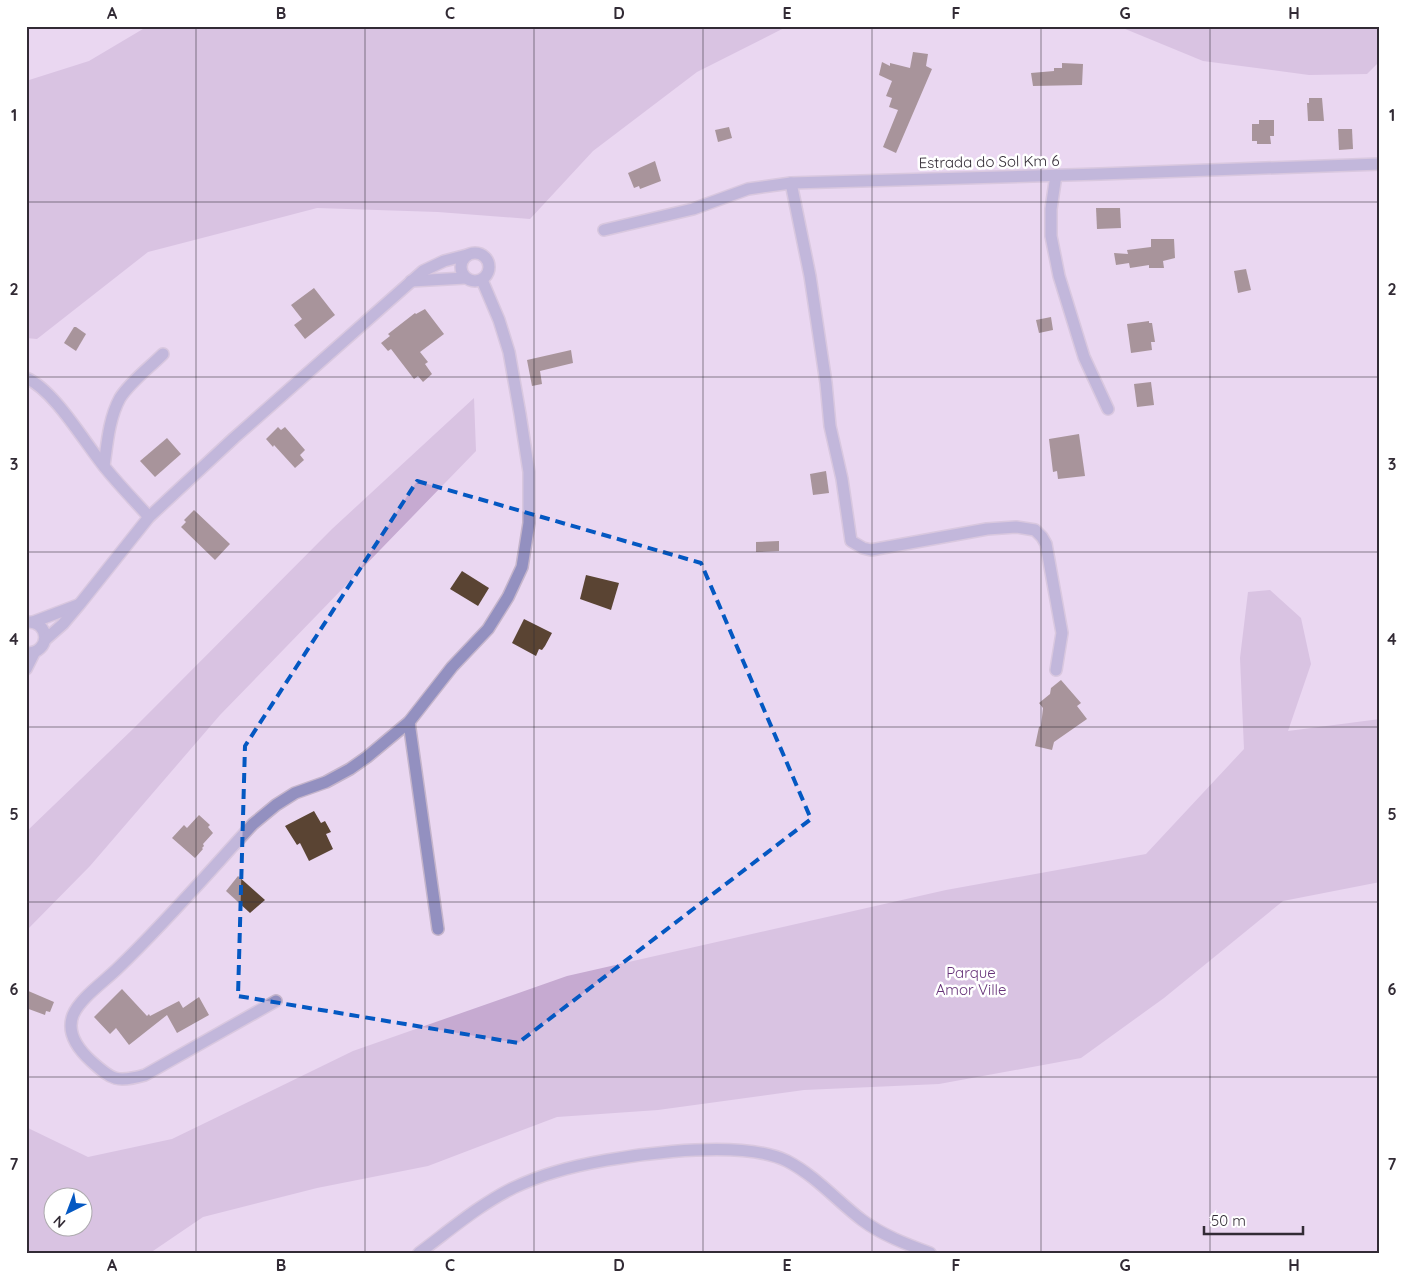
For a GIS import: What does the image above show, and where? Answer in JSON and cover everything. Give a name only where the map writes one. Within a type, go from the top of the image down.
[{"type":"street","name":"Estrada do Sol Km 6","points":[[604,230],[694,209],[748,190],[791,183],[1380,164]]},
{"type":"street","points":[[1056,175],[1051,236],[1059,276],[1084,357],[1108,409]]},
{"type":"street","points":[[791,183],[810,276],[826,383],[830,426],[842,479],[851,541],[871,550],[987,529],[1016,527],[1035,530],[1046,544],[1061,623],[1062,644],[1056,670]]},
{"type":"street","points":[[26,669],[30,653],[42,648],[46,639],[79,605],[149,517],[234,438],[411,281],[434,265],[471,253],[480,254],[487,260],[489,268],[486,277],[482,280],[473,281],[465,278],[411,281]]},
{"type":"street","points":[[465,278],[462,274],[461,266],[467,255]]},
{"type":"street","points":[[276,1001],[145,1075],[128,1080],[111,1077],[104,1073],[82,1053],[73,1039],[71,1026],[74,1014],[90,993],[118,968],[253,824],[276,805],[295,793],[326,782],[350,769],[409,722],[452,667],[488,629],[508,597],[522,567],[529,523],[528,472],[522,424],[509,352],[499,320],[482,280]]},
{"type":"street","points":[[104,466],[110,430],[120,400],[128,388],[163,354]]},
{"type":"street","points":[[26,378],[34,381],[51,397],[104,466],[149,517]]},
{"type":"street","points":[[28,622],[79,605]]},
{"type":"street","points":[[28,622],[40,626],[46,639]]},
{"type":"street","points":[[409,722],[438,929]]},
{"type":"street","points":[[419,1253],[488,1203],[513,1188],[555,1172],[618,1158],[678,1151],[734,1150],[764,1154],[786,1161],[816,1180],[861,1219],[879,1231],[930,1253]]},
{"type":"highlighted area","points":[[417,481],[701,563],[811,819],[518,1043],[238,996],[245,746]]},
{"type":"green space","points":[[148,26],[788,26],[697,72],[593,151],[530,219],[438,212],[317,208],[148,252],[37,339],[26,338],[26,81],[89,61]]},
{"type":"green space","points":[[1118,26],[1380,26],[1380,61],[1367,74],[1309,75],[1203,61]]},
{"type":"green space","points":[[474,398],[476,451],[220,715],[90,866],[26,931],[26,832],[134,728],[332,529]]},
{"type":"green space","name":"Parque Amor Ville","points":[[1270,590],[1301,618],[1311,664],[1288,731],[1380,719],[1380,882],[1283,901],[1164,998],[1081,1058],[939,1084],[804,1090],[658,1110],[557,1117],[428,1166],[317,1188],[203,1217],[150,1253],[26,1253],[26,1126],[88,1157],[172,1139],[353,1051],[567,976],[946,890],[1146,854],[1244,749],[1240,658],[1248,592]]},
{"type":"building","points":[[913,52],[928,54],[926,66],[932,69],[896,153],[883,147],[898,110],[889,107],[892,98],[886,96],[892,81],[879,75],[882,62],[890,66],[890,63],[910,68]]},
{"type":"building","points":[[1062,63],[1083,64],[1082,85],[1033,86],[1031,73],[1054,71],[1054,68],[1062,68]]},
{"type":"building","points":[[1309,98],[1322,98],[1324,121],[1308,121],[1307,103],[1309,103]]},
{"type":"building","points":[[1259,120],[1274,120],[1274,136],[1270,136],[1271,144],[1257,144],[1257,141],[1252,141],[1252,124],[1259,124]]},
{"type":"building","points":[[729,127],[732,138],[718,142],[715,130]]},
{"type":"building","points":[[1338,129],[1352,129],[1353,149],[1339,150]]},
{"type":"building","points":[[655,161],[661,181],[640,189],[639,186],[634,188],[628,173]]},
{"type":"building","points":[[1096,208],[1120,208],[1121,228],[1097,229]]},
{"type":"building","points":[[1151,239],[1174,239],[1175,258],[1163,261],[1164,268],[1149,268],[1149,265],[1130,268],[1129,263],[1116,265],[1114,253],[1128,254],[1127,250],[1151,247]]},
{"type":"building","points":[[1246,269],[1251,290],[1238,293],[1234,271]]},
{"type":"building","points":[[314,288],[335,315],[305,339],[294,325],[302,319],[291,305]]},
{"type":"building","points":[[425,309],[444,334],[420,352],[428,362],[425,364],[432,374],[423,382],[418,376],[414,379],[391,349],[388,351],[381,343],[390,336],[388,334],[415,313]]},
{"type":"building","points":[[1051,317],[1053,330],[1039,333],[1036,320]]},
{"type":"building","points":[[1149,321],[1149,323],[1152,323],[1155,342],[1151,342],[1152,350],[1131,353],[1127,324]]},
{"type":"building","points":[[74,327],[86,334],[76,351],[64,343]]},
{"type":"building","points":[[571,350],[573,363],[540,371],[542,384],[532,386],[527,360]]},
{"type":"building","points":[[1151,382],[1154,405],[1137,407],[1134,384]]},
{"type":"building","points":[[278,427],[281,430],[285,427],[305,450],[300,455],[304,460],[295,468],[266,439]]},
{"type":"building","points":[[1079,434],[1085,476],[1058,479],[1057,471],[1053,472],[1049,439]]},
{"type":"building","points":[[167,438],[181,454],[155,477],[140,461]]},
{"type":"building","points":[[826,471],[829,493],[813,495],[810,474]]},
{"type":"building","points":[[194,510],[230,544],[215,560],[181,527],[186,522],[184,520]]},
{"type":"building","points":[[779,541],[779,551],[756,552],[756,542]]},
{"type":"building","points":[[462,571],[489,588],[478,606],[450,589]]},
{"type":"building","points":[[586,575],[619,583],[611,610],[580,599]]},
{"type":"building","points":[[524,619],[552,633],[545,646],[542,650],[539,649],[536,656],[512,643]]},
{"type":"building","points":[[1061,680],[1081,703],[1077,706],[1087,719],[1054,742],[1052,750],[1035,746],[1039,727],[1041,726],[1043,708],[1039,703],[1050,694],[1051,688]]},
{"type":"building","points":[[314,811],[321,823],[325,821],[331,832],[326,834],[333,849],[309,861],[300,843],[297,845],[285,826]]},
{"type":"building","points":[[199,815],[210,825],[208,827],[213,833],[203,844],[203,849],[195,858],[172,838],[184,825],[187,828]]},
{"type":"building","points":[[238,876],[265,900],[250,913],[226,891]]},
{"type":"building","points":[[122,989],[147,1016],[179,1001],[183,1008],[199,997],[209,1015],[177,1033],[167,1015],[129,1045],[116,1028],[110,1034],[94,1017]]},
{"type":"building","points":[[26,990],[54,1002],[50,1012],[46,1011],[45,1015],[26,1008]]}]
